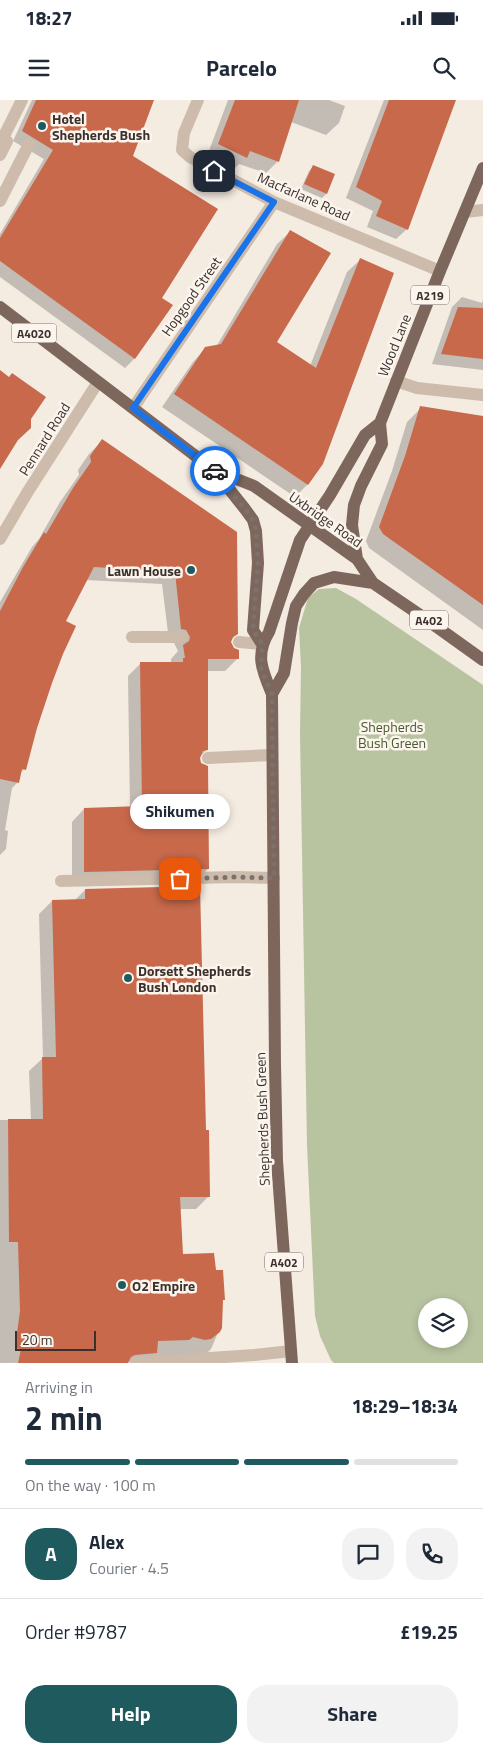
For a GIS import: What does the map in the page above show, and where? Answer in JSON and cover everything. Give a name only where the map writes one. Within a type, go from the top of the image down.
[{"type":"main road","name":"Wood Lane","points":[[357,559],[352,525],[354,505],[361,486],[382,444],[380,423],[440,270],[483,168]]},
{"type":"main road","name":"Uxbridge Road","points":[[0,307],[214,470],[253,520],[256,531],[258,563],[254,614]]},
{"type":"main road","name":"Wood Lane","points":[[309,526],[330,495],[365,435],[380,423]]},
{"type":"main road","name":"Uxbridge Road","points":[[214,470],[254,486],[357,559],[373,583],[483,660]]},
{"type":"main road","name":"Shepherds Bush Green","points":[[291,1357],[277,1161],[272,694],[261,669],[262,644],[269,632],[300,540],[309,526]]},
{"type":"main road","name":"Shepherds Bush Green","points":[[272,694],[284,673],[296,606],[314,583],[334,577],[373,583]]},
{"type":"main road","name":"Shepherds Bush Green","points":[[254,614],[253,630],[262,644]]},
{"type":"street","points":[[0,155],[7,141],[3,138],[22,100]]},
{"type":"street","name":"Macfarlane Road","points":[[198,100],[184,133],[182,150],[199,163],[274,202],[440,270]]},
{"type":"street","points":[[0,201],[29,144]]},
{"type":"street","name":"Hopgood Street","points":[[133,408],[274,202]]},
{"type":"street","points":[[464,212],[483,210]]},
{"type":"street","name":"Pennard Road","points":[[0,539],[23,499],[98,382]]},
{"type":"street","points":[[396,382],[418,388],[483,395]]},
{"type":"street","points":[[132,637],[182,637]]},
{"type":"street","points":[[239,642],[262,644]]},
{"type":"street","points":[[208,758],[272,755]]},
{"type":"street","points":[[61,881],[236,877],[274,878]]},
{"type":"street","points":[[136,1363],[254,1356],[291,1357]]},
{"type":"green space","name":"Shepherds Bush Green","points":[[336,588],[356,599],[483,685],[483,1363],[334,1363],[320,1336],[315,1316],[307,1145],[300,734],[301,667],[299,628],[308,598],[319,589]]},
{"type":"building","points":[[36,100],[154,100],[133,156],[218,209],[162,298],[173,305],[135,359],[0,261],[0,238],[53,150],[22,131]]},
{"type":"building","points":[[235,100],[299,100],[279,162],[250,151],[247,158],[218,144]]},
{"type":"building","points":[[389,100],[456,100],[408,230],[376,216],[382,201],[356,187]]},
{"type":"building","points":[[313,165],[335,174],[327,194],[304,184]]},
{"type":"building","points":[[290,230],[331,253],[277,342],[316,368],[360,258],[394,273],[323,464],[308,485],[174,394],[205,347],[221,344]]},
{"type":"building","points":[[458,307],[483,308],[483,359],[441,354]]},
{"type":"building","points":[[0,370],[9,377],[12,373],[46,397],[31,419],[31,428],[18,440],[0,469]]},
{"type":"building","points":[[420,406],[483,416],[483,605],[383,534],[379,527],[405,456]]},
{"type":"building","points":[[102,439],[237,532],[238,634],[233,637],[231,642],[234,648],[239,650],[239,659],[208,659],[208,750],[203,751],[200,758],[201,763],[208,766],[209,869],[84,872],[84,808],[142,806],[140,662],[183,662],[183,658],[185,658],[183,645],[189,641],[190,637],[186,630],[181,629],[175,572],[94,567],[66,621],[76,626],[52,683],[26,770],[22,769],[19,783],[0,779],[0,611],[23,567],[91,462],[90,456]]},
{"type":"building","points":[[200,886],[206,1130],[209,1130],[210,1197],[180,1197],[183,1254],[214,1253],[216,1270],[223,1270],[225,1300],[223,1300],[222,1328],[211,1339],[205,1340],[193,1337],[189,1340],[158,1341],[157,1353],[135,1355],[131,1357],[128,1363],[18,1363],[21,1349],[15,1348],[20,1311],[18,1242],[9,1242],[8,1119],[43,1119],[42,1057],[56,1057],[52,900],[85,899],[85,889]]},
{"type":"way so far","points":[[180,879],[274,878],[272,694],[261,669],[262,644],[253,630],[258,563],[256,531],[253,520],[215,471]]},
{"type":"place","name":"Hotel Shepherds Bush","points":[[42,126]]},
{"type":"place","name":"Lawn House","points":[[191,570]]},
{"type":"place","name":"Shikumen","points":[[180,879]]},
{"type":"place","name":"Dorsett Shepherds Bush London","points":[[128,978]]},
{"type":"place","name":"O2 Empire","points":[[122,1285]]},
{"type":"route","points":[[214,171],[274,202],[133,408],[215,471]]}]
